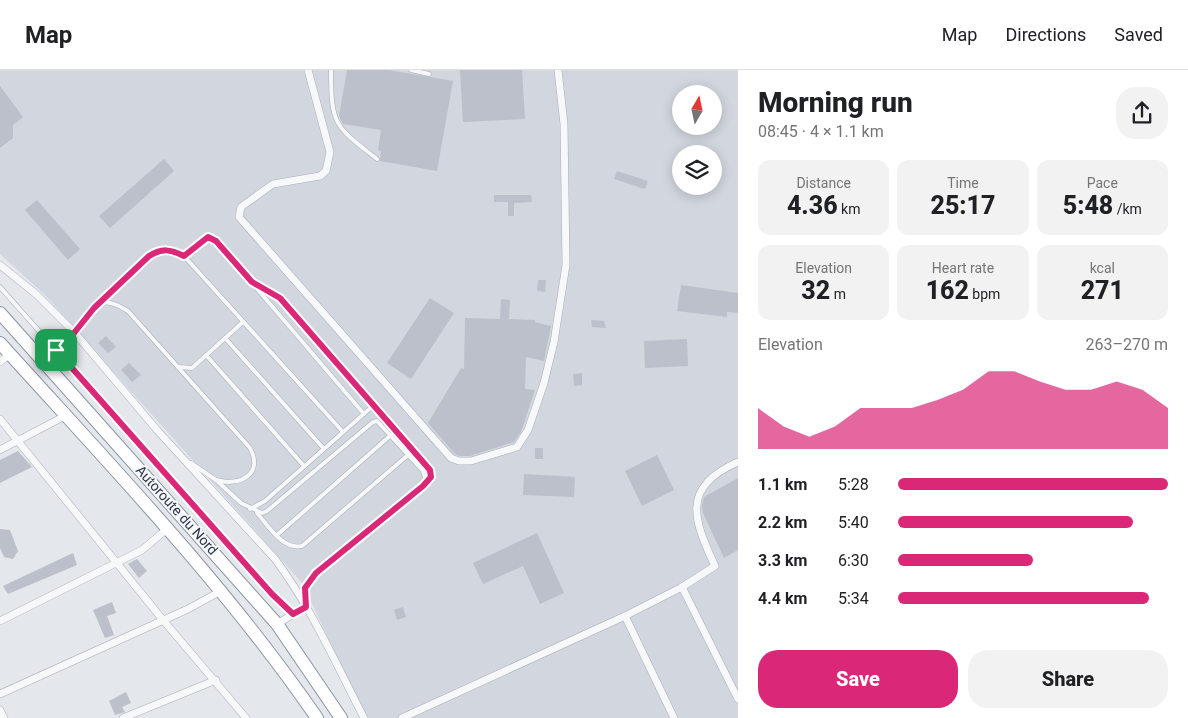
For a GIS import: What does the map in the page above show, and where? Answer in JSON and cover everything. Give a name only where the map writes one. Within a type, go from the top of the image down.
[{"type":"highway","name":"Autoroute du Nord","points":[[0,313],[277,624],[341,718]]},
{"type":"highway","name":"Autoroute du Nord","points":[[0,343],[5,358],[65,416],[222,590],[275,657],[317,718]]},
{"type":"street","points":[[308,70],[330,152],[326,171],[320,176],[273,184],[240,207],[239,217],[241,222],[451,458],[462,462],[517,447],[528,430],[544,383],[554,342],[566,264],[564,124],[558,70]]},
{"type":"street","points":[[0,265],[36,294],[74,333],[180,455],[275,559],[306,607],[364,718]]},
{"type":"street","points":[[0,450],[65,416]]},
{"type":"street","points":[[0,419],[20,441],[163,620],[216,680],[246,718]]},
{"type":"street","points":[[402,718],[625,616],[682,587],[714,566],[697,524],[696,505],[699,497],[715,475],[738,462]]},
{"type":"street","points":[[0,621],[142,550],[167,529]]},
{"type":"street","points":[[682,587],[738,699]]},
{"type":"street","points":[[0,694],[163,620],[222,590]]},
{"type":"street","points":[[277,624],[306,607]]},
{"type":"street","points":[[625,616],[674,718]]},
{"type":"street","points":[[123,718],[216,680]]},
{"type":"street","points":[[0,710],[4,718]]},
{"type":"lane","points":[[331,70],[335,121],[342,132],[377,159]]},
{"type":"lane","points":[[411,70],[429,74]]},
{"type":"lane","points":[[184,256],[208,237],[213,238],[364,414]]},
{"type":"lane","points":[[56,350],[74,333],[94,308],[149,256],[158,250],[173,251],[184,256],[343,432]]},
{"type":"lane","points":[[252,282],[280,298],[427,464],[431,477],[423,486],[316,573],[305,588],[306,607]]},
{"type":"lane","points":[[0,287],[266,587],[293,614]]},
{"type":"lane","points":[[100,304],[117,304],[128,311],[250,448],[254,456],[250,474],[242,481],[233,484],[216,480]]},
{"type":"lane","points":[[177,367],[192,368],[243,322]]},
{"type":"lane","points":[[225,338],[324,449]]},
{"type":"lane","points":[[206,355],[304,466]]},
{"type":"lane","points":[[250,509],[265,501],[375,404]]},
{"type":"lane","points":[[257,512],[267,511],[373,422],[381,423],[423,471],[425,478],[423,486]]},
{"type":"lane","points":[[277,535],[391,435]]},
{"type":"lane","points":[[180,455],[216,480],[241,503],[257,512],[290,547],[302,546],[308,543],[408,455]]},
{"type":"shaded area","points":[[0,70],[738,70],[738,718],[365,718],[303,584],[45,295],[0,254]]},
{"type":"building","points":[[347,70],[389,70],[453,81],[437,171],[380,161],[381,151],[378,150],[381,130],[343,124],[339,116]]},
{"type":"building","points":[[460,70],[522,70],[525,119],[463,122]]},
{"type":"building","points":[[0,86],[23,117],[13,125],[13,138],[0,148]]},
{"type":"building","points":[[164,159],[174,171],[110,228],[99,216]]},
{"type":"building","points":[[617,171],[648,181],[645,189],[614,179]]},
{"type":"building","points":[[494,195],[531,195],[532,202],[514,203],[514,216],[508,216],[508,202],[494,202]]},
{"type":"building","points":[[37,200],[80,249],[68,260],[25,210]]},
{"type":"building","points":[[538,280],[546,280],[545,292],[537,291]]},
{"type":"building","points":[[681,285],[738,293],[738,313],[727,312],[727,317],[677,311]]},
{"type":"building","points":[[430,298],[454,313],[411,379],[387,363]]},
{"type":"building","points":[[501,299],[510,300],[509,319],[535,320],[535,322],[551,326],[544,361],[526,357],[525,389],[535,390],[521,432],[514,442],[470,456],[460,456],[455,454],[428,423],[461,368],[464,369],[465,318],[500,319]]},
{"type":"building","points":[[591,320],[604,321],[606,328],[592,327]]},
{"type":"building","points":[[106,336],[116,347],[108,353],[98,343]]},
{"type":"building","points":[[687,339],[688,366],[645,368],[644,341]]},
{"type":"building","points":[[129,363],[141,375],[132,382],[121,370]]},
{"type":"building","points":[[582,373],[582,385],[574,386],[573,374]]},
{"type":"building","points":[[535,448],[543,448],[543,459],[535,459]]},
{"type":"building","points":[[18,451],[32,467],[0,483],[0,460]]},
{"type":"building","points":[[657,455],[674,490],[642,506],[625,471]]},
{"type":"building","points":[[524,474],[575,477],[574,497],[523,495]]},
{"type":"building","points":[[738,478],[738,550],[724,558],[703,513],[702,506],[704,497]]},
{"type":"building","points":[[0,529],[10,530],[18,551],[13,559],[4,557],[0,548]]},
{"type":"building","points":[[537,533],[564,593],[540,604],[523,566],[483,584],[473,563]]},
{"type":"building","points":[[73,553],[77,565],[8,594],[3,586]]},
{"type":"building","points":[[137,559],[147,571],[139,578],[128,564]]},
{"type":"building","points":[[112,602],[116,613],[107,616],[114,635],[105,638],[93,610]]},
{"type":"building","points":[[403,607],[406,617],[397,620],[394,610]]},
{"type":"building","points":[[126,692],[131,703],[122,707],[125,712],[115,715],[109,701]]},
{"type":"route","points":[[208,237],[213,238],[252,282],[280,298],[427,464],[431,477],[429,481],[316,573],[305,588],[306,607],[293,614],[272,594],[56,350],[86,320],[90,312],[149,256],[158,250],[165,249],[184,256],[208,237]]}]
